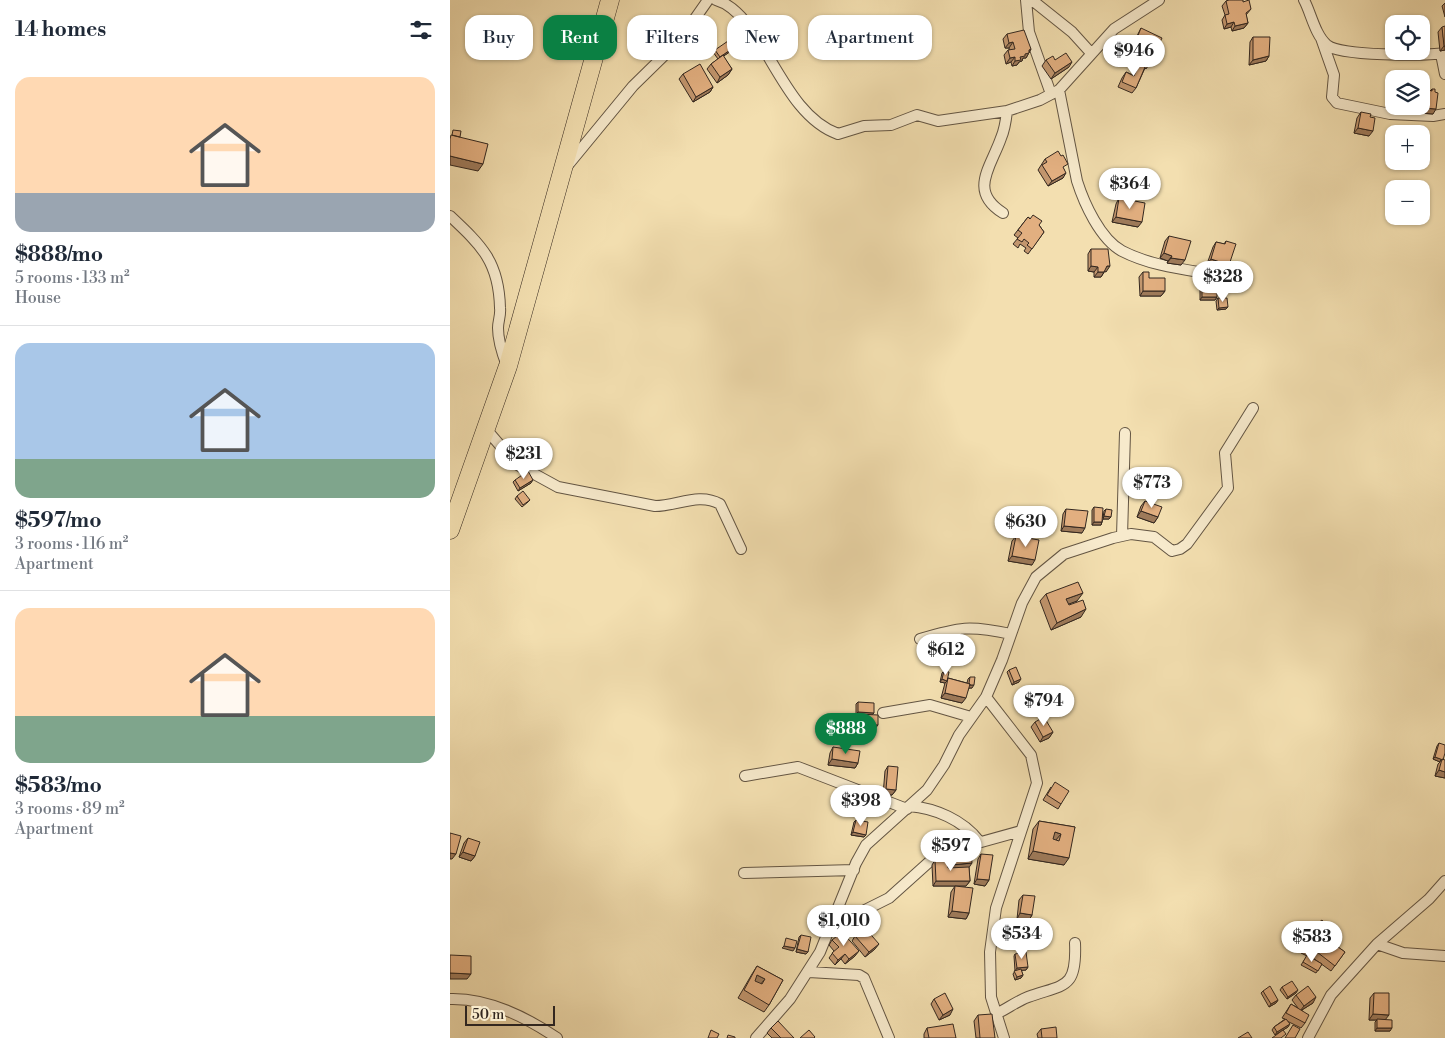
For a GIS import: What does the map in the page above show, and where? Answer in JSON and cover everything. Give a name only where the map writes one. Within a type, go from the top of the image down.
[{"type":"highway","points":[[450,530],[455,502],[486,428],[508,366],[610,0]]},
{"type":"street","points":[[562,172],[633,86],[680,40],[708,0]]},
{"type":"street","points":[[716,0],[725,3],[743,21],[756,37],[792,96],[812,118],[832,132],[844,134],[864,126],[891,124],[917,116],[938,121],[1008,111],[1055,92],[1114,29],[1160,0]]},
{"type":"street","points":[[1026,0],[1030,32],[1055,92],[1081,193],[1105,235],[1121,251],[1158,265],[1211,274]]},
{"type":"street","points":[[1032,0],[1072,32],[1091,53]]},
{"type":"street","points":[[1304,0],[1322,38],[1334,74],[1332,97],[1336,103],[1390,114],[1433,116],[1445,114]]},
{"type":"street","points":[[1322,38],[1327,45],[1337,50],[1362,53],[1443,54],[1445,74]]},
{"type":"street","points":[[1003,213],[988,201],[984,192],[984,180],[1001,139],[1008,111]]},
{"type":"street","points":[[450,216],[481,245],[491,262],[498,285],[500,310],[499,340],[508,366]]},
{"type":"street","points":[[756,1038],[790,999],[809,972],[831,927],[866,844],[927,790],[986,697],[1027,591],[1036,577],[1064,554],[1122,536],[1140,534],[1154,537],[1172,550],[1180,549],[1187,544],[1228,488],[1225,453],[1253,408]]},
{"type":"street","points":[[486,428],[516,464],[558,487],[655,506],[667,506],[699,498],[713,500],[720,504],[741,549]]},
{"type":"street","points":[[1122,536],[1125,433]]},
{"type":"street","points":[[920,639],[954,628],[969,626],[1011,634]]},
{"type":"street","points":[[986,697],[1031,755],[1037,783],[996,908],[991,943],[989,974],[991,997],[1004,1038]]},
{"type":"street","points":[[883,713],[930,705],[971,718]]},
{"type":"street","points":[[745,776],[798,767],[908,807],[924,807],[940,813],[970,830],[979,841]]},
{"type":"street","points":[[831,927],[889,898],[938,854],[1021,830]]},
{"type":"street","points":[[744,873],[854,870]]},
{"type":"street","points":[[1308,1038],[1331,995],[1377,944],[1429,899],[1445,881]]},
{"type":"street","points":[[996,1014],[1025,998],[1052,991],[1064,984],[1069,979],[1075,965],[1074,943]]},
{"type":"street","points":[[1377,944],[1403,953],[1445,956]]},
{"type":"street","points":[[809,972],[859,975],[864,978],[889,1038]]},
{"type":"street","points":[[450,999],[472,1000],[511,1012],[526,1018],[557,1038]]},
{"type":"building","points":[[1243,0],[1243,2],[1249,0],[1251,9],[1246,13],[1248,23],[1235,26],[1234,22],[1227,24],[1225,15],[1229,14],[1226,1]]},
{"type":"building","points":[[1445,26],[1445,46],[1444,46],[1442,27]]},
{"type":"building","points":[[1141,28],[1162,38],[1150,63],[1128,54],[1133,44],[1138,47],[1142,40],[1137,38]]},
{"type":"building","points":[[1024,30],[1031,49],[1025,56],[1020,57],[1021,60],[1015,61],[1015,57],[1010,58],[1008,50],[1015,49],[1013,42],[1009,43],[1007,34]]},
{"type":"building","points":[[1253,37],[1270,37],[1269,56],[1253,60]]},
{"type":"building","points":[[727,42],[727,52],[720,57],[717,49]]},
{"type":"building","points":[[1066,53],[1072,62],[1055,73],[1046,60],[1053,56],[1055,60]]},
{"type":"building","points":[[723,55],[732,69],[720,77],[711,64]]},
{"type":"building","points":[[700,64],[713,87],[696,97],[683,74]]},
{"type":"building","points":[[1139,65],[1145,67],[1136,88],[1122,82],[1126,72],[1134,76]]},
{"type":"building","points":[[1432,89],[1435,89],[1435,92],[1438,93],[1436,109],[1430,109],[1430,90],[1432,91]]},
{"type":"building","points":[[1361,112],[1371,114],[1370,117],[1375,118],[1373,131],[1358,128]]},
{"type":"building","points":[[453,130],[461,131],[460,137],[452,135]]},
{"type":"building","points":[[451,135],[488,144],[483,164],[450,156]]},
{"type":"building","points":[[1058,151],[1061,156],[1063,155],[1068,164],[1063,167],[1066,173],[1052,181],[1042,165],[1047,162],[1045,159]]},
{"type":"building","points":[[1119,198],[1145,203],[1142,222],[1116,217]]},
{"type":"building","points":[[1033,215],[1042,221],[1039,225],[1044,232],[1032,249],[1024,239],[1022,242],[1017,239],[1022,233],[1018,230],[1028,217],[1030,219]]},
{"type":"building","points":[[1169,236],[1191,241],[1185,260],[1171,258],[1172,256],[1164,253]]},
{"type":"building","points":[[1226,241],[1236,244],[1229,265],[1211,259],[1216,242],[1225,244]]},
{"type":"building","points":[[1091,249],[1108,249],[1110,266],[1107,266],[1104,272],[1098,272],[1098,267],[1091,266]]},
{"type":"building","points":[[1143,272],[1149,272],[1149,278],[1165,278],[1165,291],[1143,291]]},
{"type":"building","points":[[1202,288],[1217,288],[1217,297],[1202,297]]},
{"type":"building","points":[[1218,298],[1227,298],[1228,307],[1219,308]]},
{"type":"building","points":[[528,471],[533,480],[520,488],[515,480]]},
{"type":"building","points":[[523,491],[530,500],[523,505],[517,496]]},
{"type":"building","points":[[1145,501],[1162,507],[1158,517],[1141,511]]},
{"type":"building","points":[[1094,507],[1103,508],[1102,522],[1094,522]]},
{"type":"building","points":[[1066,509],[1088,511],[1085,528],[1064,526]]},
{"type":"building","points":[[1106,509],[1112,510],[1111,517],[1104,516]]},
{"type":"building","points":[[1016,536],[1039,540],[1035,560],[1012,556]]},
{"type":"building","points":[[1078,582],[1083,593],[1066,599],[1069,605],[1083,600],[1086,609],[1057,623],[1046,594]]},
{"type":"building","points":[[1016,667],[1021,679],[1014,682],[1009,670]]},
{"type":"building","points":[[944,671],[949,672],[947,681],[942,679]]},
{"type":"building","points":[[970,677],[975,677],[974,685],[969,683]]},
{"type":"building","points":[[948,678],[970,684],[966,698],[945,693]]},
{"type":"building","points":[[858,702],[874,703],[874,713],[858,712]]},
{"type":"building","points":[[858,714],[878,715],[878,725],[858,724]]},
{"type":"building","points":[[1044,717],[1053,732],[1043,737],[1035,722]]},
{"type":"building","points":[[1439,743],[1445,745],[1443,760],[1435,757]]},
{"type":"building","points":[[833,747],[860,751],[858,763],[832,759]]},
{"type":"building","points":[[1442,759],[1445,760],[1445,772],[1439,770]]},
{"type":"building","points":[[888,766],[898,767],[896,790],[886,789]]},
{"type":"building","points":[[1055,782],[1069,791],[1061,804],[1047,795]]},
{"type":"building","points":[[856,820],[868,822],[866,835],[853,832]]},
{"type":"building","points":[[1039,821],[1075,827],[1069,858],[1033,851]],"holes":[[[1055,832],[1061,834],[1059,841],[1053,839]]]},
{"type":"building","points":[[450,833],[461,836],[456,854],[450,853]]},
{"type":"building","points":[[468,838],[480,842],[475,856],[463,852]]},
{"type":"building","points":[[971,850],[972,863],[951,865],[950,852]]},
{"type":"building","points":[[981,854],[993,855],[989,880],[977,879]]},
{"type":"building","points":[[935,860],[947,860],[948,868],[969,867],[970,881],[936,881]]},
{"type":"building","points":[[955,886],[973,888],[969,913],[952,911]]},
{"type":"building","points":[[1023,895],[1035,896],[1032,915],[1020,913]]},
{"type":"building","points":[[1322,920],[1331,931],[1319,940],[1310,929]]},
{"type":"building","points":[[865,928],[879,944],[869,952],[855,936]]},
{"type":"building","points":[[842,932],[859,951],[849,959],[845,954],[838,960],[832,953],[839,947],[832,940]]},
{"type":"building","points":[[801,935],[811,937],[808,952],[797,949]]},
{"type":"building","points":[[786,938],[797,941],[795,948],[784,946]]},
{"type":"building","points":[[1327,939],[1345,952],[1335,966],[1317,952]]},
{"type":"building","points":[[1306,944],[1316,949],[1313,955],[1303,951]]},
{"type":"building","points":[[1026,952],[1028,967],[1017,968],[1015,954]]},
{"type":"building","points":[[450,955],[471,956],[471,974],[450,973]]},
{"type":"building","points":[[1307,955],[1322,964],[1318,971],[1303,962]]},
{"type":"building","points":[[757,966],[783,980],[769,1005],[744,990]],"holes":[[[757,975],[765,979],[762,984],[755,981]]]},
{"type":"building","points":[[1021,969],[1023,975],[1017,977],[1014,971]]},
{"type":"building","points":[[1292,981],[1298,990],[1288,997],[1282,987]]},
{"type":"building","points":[[1270,986],[1278,1000],[1271,1004],[1263,991]]},
{"type":"building","points":[[1308,986],[1316,997],[1304,1006],[1296,995]]},
{"type":"building","points":[[945,993],[953,1009],[943,1015],[934,999]]},
{"type":"building","points":[[1374,993],[1389,993],[1389,1015],[1373,1014]]},
{"type":"building","points":[[1291,1004],[1309,1015],[1305,1023],[1286,1013]]},
{"type":"building","points":[[992,1014],[995,1038],[980,1038],[978,1015]]},
{"type":"building","points":[[1286,1019],[1290,1024],[1277,1032],[1274,1027]]},
{"type":"building","points":[[1377,1019],[1392,1020],[1392,1028],[1377,1028]]},
{"type":"building","points":[[778,1021],[794,1038],[781,1038],[771,1028]]},
{"type":"building","points":[[953,1024],[956,1038],[929,1038],[927,1028]]},
{"type":"building","points":[[1293,1025],[1300,1029],[1295,1038],[1285,1038]]},
{"type":"building","points":[[1056,1027],[1057,1038],[1042,1038],[1041,1029]]},
{"type":"building","points":[[711,1030],[719,1034],[717,1038],[708,1038]]},
{"type":"building","points":[[809,1030],[814,1038],[800,1038]]},
{"type":"building","points":[[1283,1030],[1286,1034],[1281,1038],[1272,1038]]},
{"type":"building","points":[[1248,1032],[1252,1038],[1238,1038]]}]
